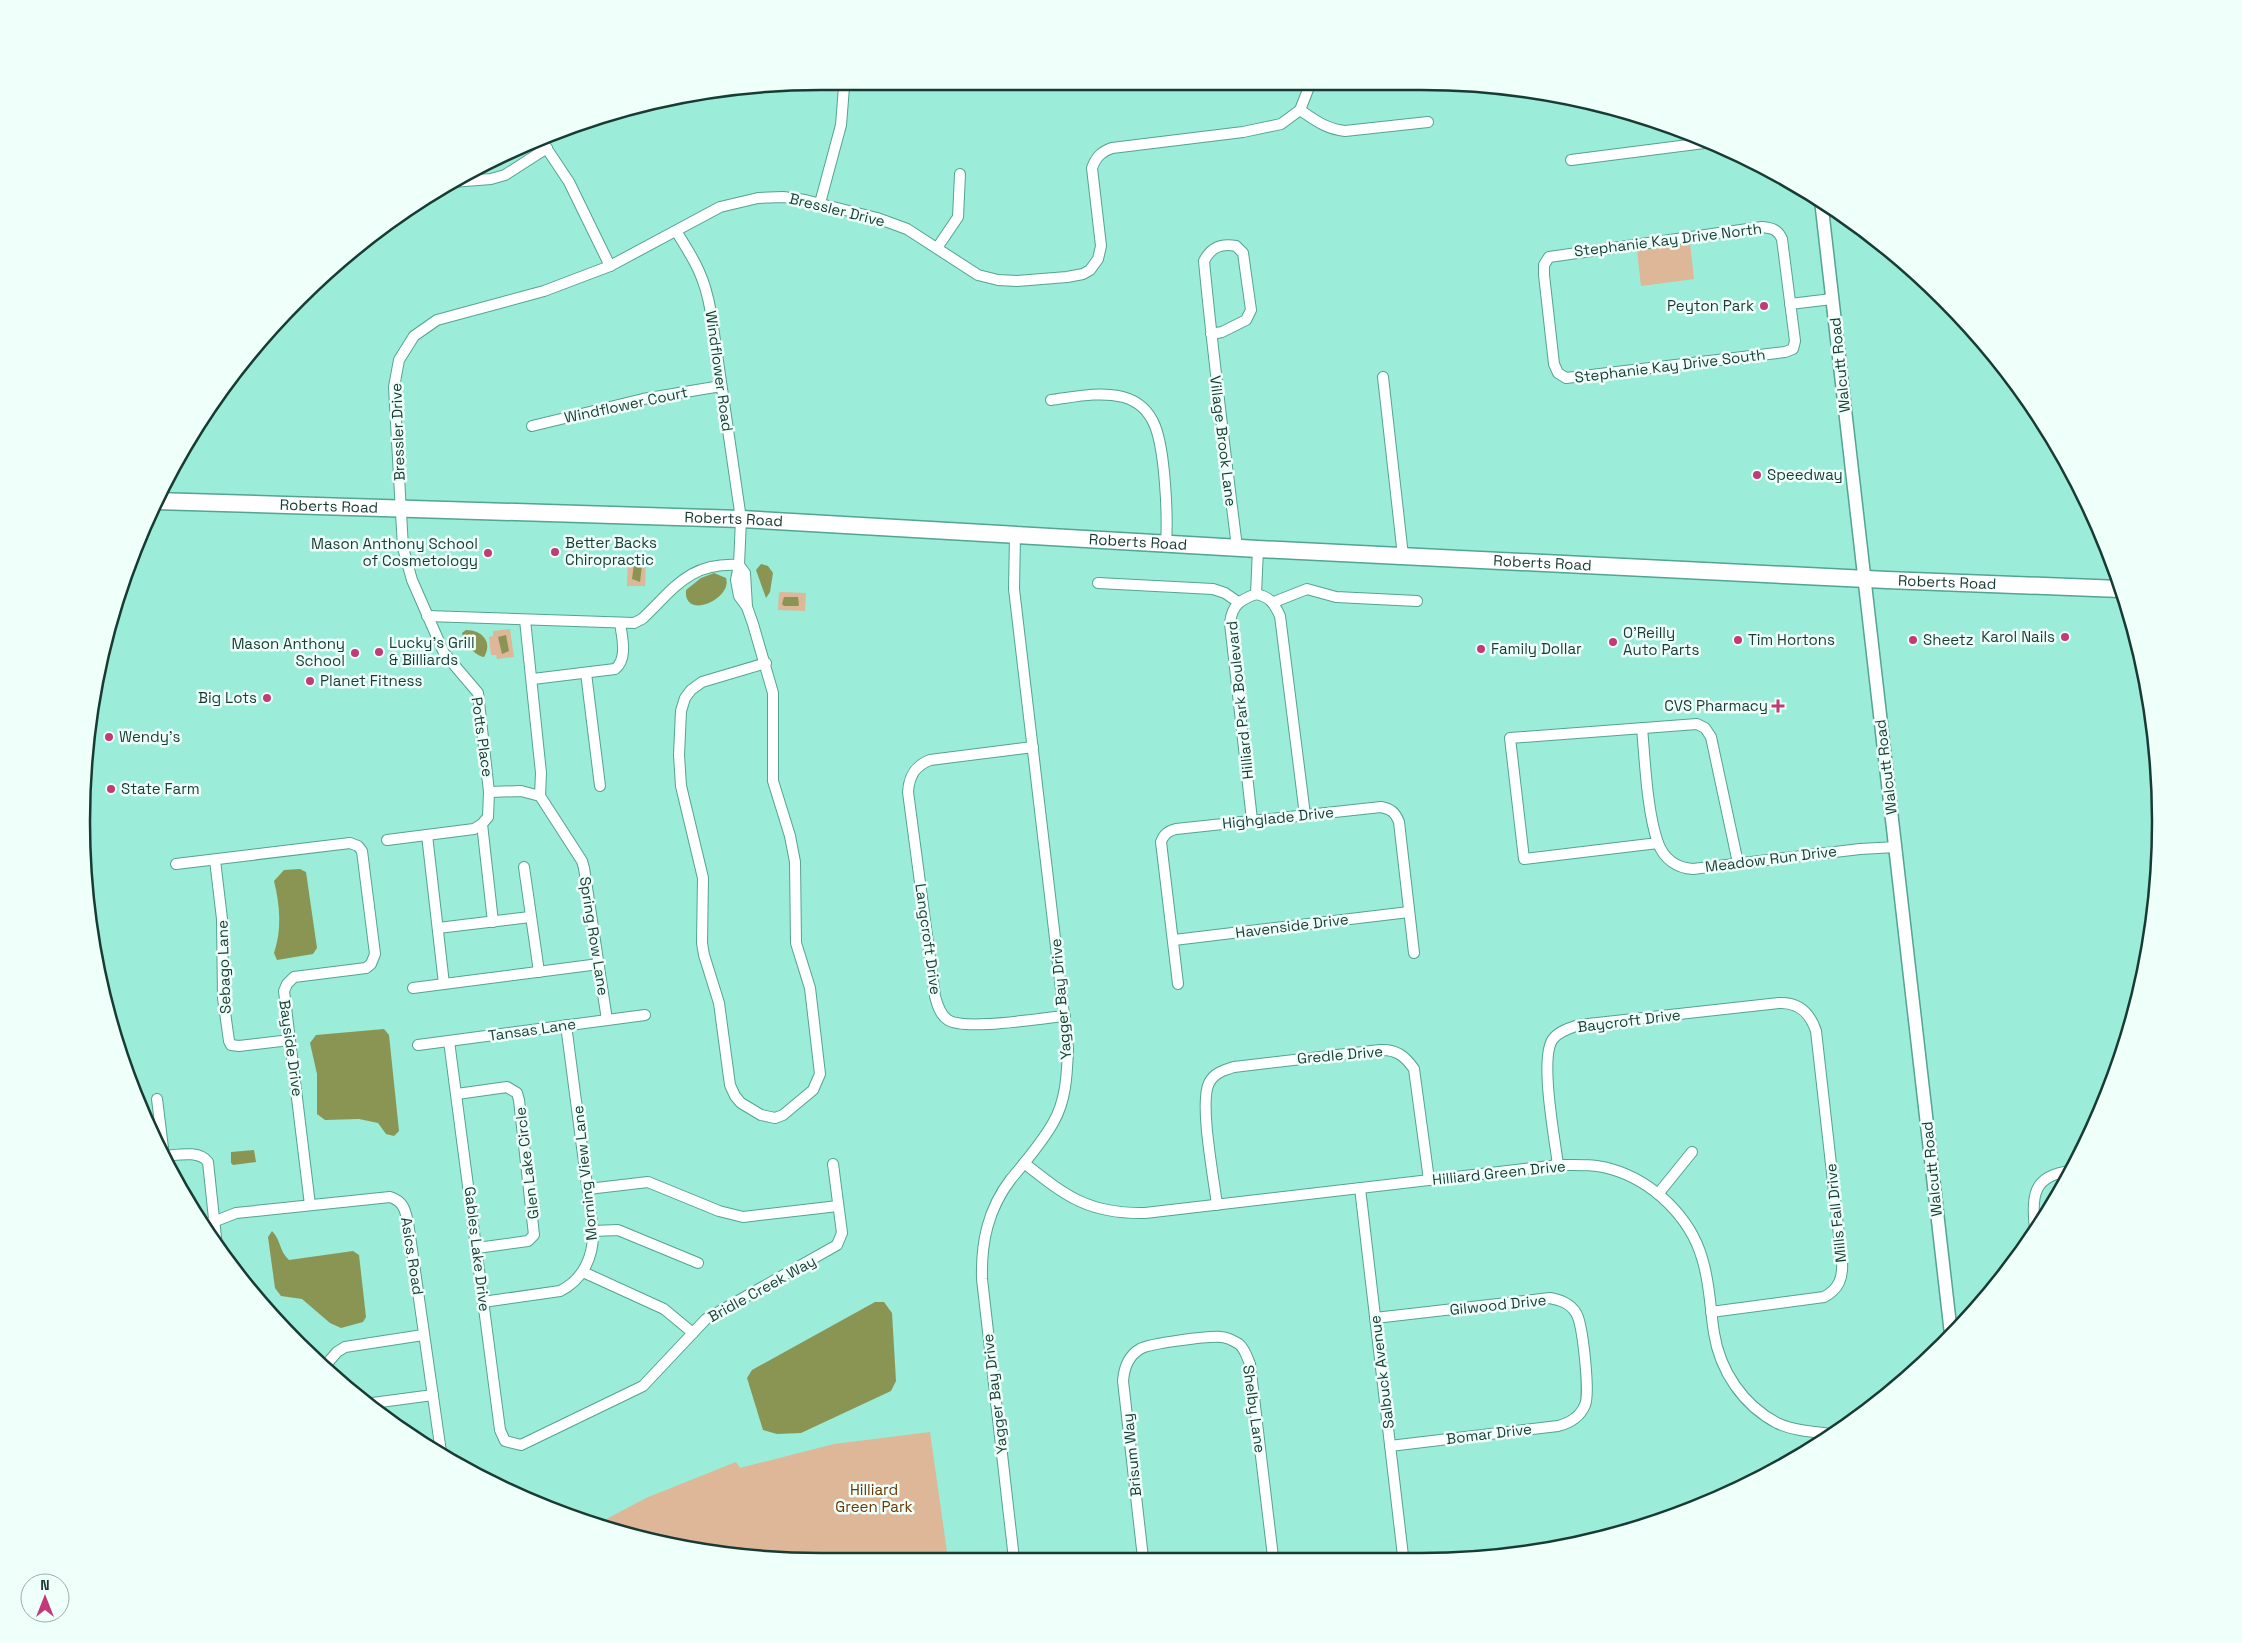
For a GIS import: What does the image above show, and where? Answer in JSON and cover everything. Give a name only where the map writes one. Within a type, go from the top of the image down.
[{"type":"main road","name":"Roberts Road","points":[[164,501],[741,519],[1166,544],[2114,589]]},
{"type":"street","points":[[820,203],[841,125],[844,90]]},
{"type":"street","points":[[1307,90],[1300,110],[1333,130],[1345,131],[1428,122]]},
{"type":"street","name":"Bressler Drive","points":[[401,508],[394,387],[399,360],[414,336],[437,320],[544,291],[610,266],[720,207],[739,201],[782,197],[820,203],[877,218],[907,229],[978,275],[998,280],[1057,278],[1083,274],[1090,270],[1099,256],[1100,232],[1092,168],[1096,159],[1103,152],[1112,148],[1259,129],[1281,124],[1300,110]]},
{"type":"street","points":[[1571,160],[1695,144]]},
{"type":"street","points":[[545,145],[569,182],[610,266]]},
{"type":"street","points":[[469,181],[490,179],[505,175],[541,146]]},
{"type":"street","points":[[937,248],[958,217],[960,174]]},
{"type":"street","name":"Walcutt Road","points":[[1822,210],[1950,1326]]},
{"type":"street","name":"Stephanie Kay Drive North","points":[[1545,260],[1556,254],[1762,227],[1771,228],[1778,232],[1782,239],[1790,304]]},
{"type":"street","name":"Windflower Road","points":[[676,231],[700,268],[707,287],[741,519],[739,564],[736,580],[740,596],[747,607],[766,663],[773,693],[773,781],[790,836],[795,862],[796,943],[810,988],[820,1074],[813,1090],[783,1115],[774,1118],[761,1115],[741,1103],[730,1085],[719,1003],[704,955],[702,938],[704,878],[681,786],[679,755],[682,710],[685,698],[691,690],[711,678],[766,663]]},
{"type":"street","name":"Village Brook Lane","points":[[1211,334],[1222,332],[1246,320],[1251,310],[1243,253],[1236,246],[1217,246],[1208,254],[1204,261],[1211,334],[1237,547]]},
{"type":"street","name":"Stephanie Kay Drive South","points":[[1545,260],[1544,274],[1554,364],[1558,373],[1566,378],[1791,350],[1795,341],[1790,304]]},
{"type":"street","points":[[1790,304],[1832,299]]},
{"type":"street","points":[[1383,377],[1403,556]]},
{"type":"street","name":"Windflower Court","points":[[532,426],[643,399],[721,386]]},
{"type":"street","points":[[1051,400],[1110,394],[1138,403],[1150,415],[1160,441],[1167,522],[1166,544]]},
{"type":"street","name":"Potts Place","points":[[401,508],[406,563],[427,616],[444,653],[478,693],[489,792],[488,817],[482,824],[493,922]]},
{"type":"street","name":"Yagger Bay Drive","points":[[1013,1553],[981,1257],[984,1234],[991,1212],[1002,1192],[1053,1122],[1062,1100],[1067,1075],[1068,1049],[1014,590],[1015,536]]},
{"type":"street","points":[[1258,548],[1256,594],[1266,596],[1274,602],[1280,616],[1305,815]]},
{"type":"street","points":[[427,616],[620,623],[639,621],[691,574],[700,569],[724,564],[739,564]]},
{"type":"street","points":[[1098,584],[1213,590],[1225,593],[1238,602]]},
{"type":"street","points":[[1274,602],[1307,590],[1336,597],[1417,601]]},
{"type":"street","name":"Hilliard Park Boulevard","points":[[1252,820],[1230,623],[1231,612],[1238,602],[1256,594]]},
{"type":"street","points":[[489,792],[521,791],[540,796],[542,773],[525,620]]},
{"type":"street","points":[[533,679],[609,671],[618,667],[622,659],[620,623]]},
{"type":"street","points":[[586,673],[600,786]]},
{"type":"street","points":[[1658,843],[1524,859],[1510,738],[1697,724],[1706,728],[1711,737],[1738,863]]},
{"type":"street","name":"Meadow Run Drive","points":[[1642,728],[1650,804],[1658,843],[1673,864],[1693,869],[1860,848],[1896,847]]},
{"type":"street","name":"Langcroft Drive","points":[[1033,747],[938,758],[921,763],[915,769],[908,783],[908,792],[935,996],[941,1012],[946,1019],[971,1025],[1064,1016]]},
{"type":"street","name":"Spring Row Lane","points":[[540,796],[582,861],[606,1020]]},
{"type":"street","name":"Highglade Drive","points":[[1174,940],[1161,842],[1169,831],[1176,829],[1381,807],[1389,808],[1396,814],[1399,822],[1409,912]]},
{"type":"street","points":[[387,840],[474,829],[482,824]]},
{"type":"street","points":[[427,835],[444,984]]},
{"type":"street","name":"Bayside Drive","points":[[176,864],[350,843],[358,846],[362,851],[374,954],[373,960],[366,968],[294,977],[287,984],[284,991],[310,1205]]},
{"type":"street","name":"Sebago Lane","points":[[216,860],[222,919],[223,998],[228,1041],[239,1046],[290,1040]]},
{"type":"street","points":[[524,867],[539,972]]},
{"type":"street","points":[[1409,912],[1414,953]]},
{"type":"street","name":"Havenside Drive","points":[[1174,940],[1409,912]]},
{"type":"street","points":[[438,928],[530,918]]},
{"type":"street","points":[[1174,940],[1178,984]]},
{"type":"street","points":[[413,988],[599,964]]},
{"type":"street","name":"Baycroft Drive","points":[[1558,1165],[1546,1063],[1549,1046],[1560,1033],[1579,1025],[1779,1003],[1793,1004],[1805,1011]]},
{"type":"street","name":"Mills Fall Drive","points":[[1711,1312],[1824,1297],[1832,1293],[1842,1278],[1842,1262],[1816,1031],[1813,1022],[1805,1011]]},
{"type":"street","name":"Tansas Lane","points":[[418,1044],[645,1015]]},
{"type":"street","name":"Morning View Lane","points":[[484,1302],[560,1291],[569,1287],[583,1272],[591,1256],[593,1231],[566,1025]]},
{"type":"street","name":"Gables Lake Drive","points":[[450,1041],[500,1430],[505,1441],[521,1445]]},
{"type":"street","name":"Gredle Drive","points":[[1217,1205],[1205,1093],[1211,1080],[1221,1071],[1234,1066],[1380,1050],[1399,1053],[1406,1058],[1414,1069],[1417,1079],[1429,1180]]},
{"type":"street","name":"Glen Lake Circle","points":[[457,1094],[507,1087],[517,1093],[519,1100],[534,1236],[528,1241],[477,1248]]},
{"type":"street","points":[[157,1099],[161,1137]]},
{"type":"street","points":[[1658,1194],[1692,1152]]},
{"type":"street","points":[[172,1157],[192,1154],[206,1159],[210,1170],[216,1232]]},
{"type":"street","name":"Hilliard Green Drive","points":[[1024,1163],[1054,1187],[1076,1201],[1097,1209],[1122,1214],[1217,1205],[1558,1165],[1585,1165],[1611,1169],[1636,1179],[1658,1194],[1679,1214],[1693,1236],[1702,1258],[1714,1335],[1722,1363],[1735,1387],[1754,1407],[1778,1423],[1807,1432],[1822,1433]]},
{"type":"street","name":"Bridle Creek Way","points":[[521,1445],[643,1386],[706,1319],[837,1245],[842,1233],[832,1164]]},
{"type":"street","points":[[2035,1219],[2034,1196],[2040,1184],[2050,1176],[2062,1173]]},
{"type":"street","points":[[588,1189],[648,1182],[719,1211],[743,1217],[838,1206]]},
{"type":"street","name":"Salbuck Avenue","points":[[1360,1188],[1403,1553]]},
{"type":"street","name":"Asics Road","points":[[211,1224],[236,1213],[390,1197],[399,1200],[404,1207],[408,1222],[440,1445]]},
{"type":"street","points":[[593,1231],[618,1230],[698,1264]]},
{"type":"street","points":[[583,1272],[664,1309],[692,1333]]},
{"type":"street","name":"Gilwood Drive","points":[[1375,1318],[1550,1298],[1560,1300],[1570,1306],[1576,1314],[1580,1327],[1588,1389],[1582,1411]]},
{"type":"street","points":[[329,1362],[345,1347],[424,1335]]},
{"type":"street","name":"Shelby Lane","points":[[1132,1355],[1141,1348],[1152,1344],[1221,1337],[1240,1344],[1250,1364],[1273,1553]]},
{"type":"street","name":"Brisum Way","points":[[1132,1355],[1124,1371],[1123,1381],[1142,1553]]},
{"type":"street","points":[[377,1402],[433,1395]]},
{"type":"street","name":"Bomar Drive","points":[[1390,1446],[1558,1426],[1568,1423],[1582,1411]]},
{"type":"green space","points":[[1690,243],[1694,279],[1641,286],[1637,250]]},
{"type":"green space","points":[[628,558],[646,559],[645,586],[627,586]]},
{"type":"green space","points":[[779,593],[806,593],[805,611],[778,610]]},
{"type":"green space","points":[[510,629],[514,657],[497,659],[496,655],[491,655],[489,637],[493,636],[493,631]]},
{"type":"green space","name":"Hilliard Green Park","points":[[930,1432],[947,1553],[822,1553],[726,1547],[679,1539],[605,1520],[646,1498],[736,1462],[740,1468],[834,1444]]},
{"type":"shaded area","points":[[634,564],[642,566],[640,582],[632,579]]},
{"type":"shaded area","points":[[761,564],[768,566],[773,573],[770,592],[766,598],[756,570]]},
{"type":"shaded area","points":[[714,573],[726,578],[726,586],[722,593],[708,604],[692,604],[687,599],[686,590],[701,578]]},
{"type":"shaded area","points":[[784,597],[798,597],[799,605],[784,606],[782,604]]},
{"type":"shaded area","points":[[466,630],[477,632],[484,638],[487,646],[484,657],[474,652],[467,645],[462,633]]},
{"type":"shaded area","points":[[506,635],[509,651],[502,654],[498,637]]},
{"type":"shaded area","points":[[300,869],[306,872],[317,948],[313,954],[277,960],[274,953],[277,944],[279,917],[274,881],[284,870]]},
{"type":"shaded area","points":[[384,1029],[389,1035],[399,1131],[394,1136],[386,1134],[378,1123],[359,1119],[325,1120],[317,1114],[317,1074],[310,1043],[316,1035]]},
{"type":"shaded area","points":[[254,1150],[256,1162],[233,1165],[231,1163],[231,1152]]},
{"type":"shaded area","points":[[272,1231],[283,1253],[289,1260],[353,1251],[359,1255],[366,1317],[363,1322],[341,1328],[330,1323],[302,1299],[281,1296],[275,1288],[268,1237]]},
{"type":"shaded area","points":[[875,1302],[884,1302],[892,1313],[896,1381],[891,1391],[801,1433],[777,1434],[763,1430],[747,1378],[752,1370]]},
{"type":"place","name":"Peyton Park","points":[[1764,306]]},
{"type":"place","name":"Speedway","points":[[1757,475]]},
{"type":"place","name":"Better Backs Chiropractic","points":[[555,552]]},
{"type":"place","name":"Mason Anthony School of Cosmetology","points":[[488,553]]},
{"type":"place","name":"Karol Nails","points":[[2065,637]]},
{"type":"place","name":"Tim Hortons","points":[[1738,640]]},
{"type":"place","name":"Sheetz","points":[[1913,640]]},
{"type":"place","name":"O'Reilly Auto Parts","points":[[1613,642]]},
{"type":"place","name":"Family Dollar","points":[[1481,649]]},
{"type":"place","name":"Lucky's Grill & Billiards","points":[[379,652]]},
{"type":"place","name":"Mason Anthony School","points":[[355,653]]},
{"type":"place","name":"Planet Fitness","points":[[310,681]]},
{"type":"place","name":"Big Lots","points":[[267,698]]},
{"type":"place","name":"CVS Pharmacy","points":[[1778,706]]},
{"type":"place","name":"Wendy's","points":[[109,737]]},
{"type":"place","name":"State Farm","points":[[111,789]]}]
